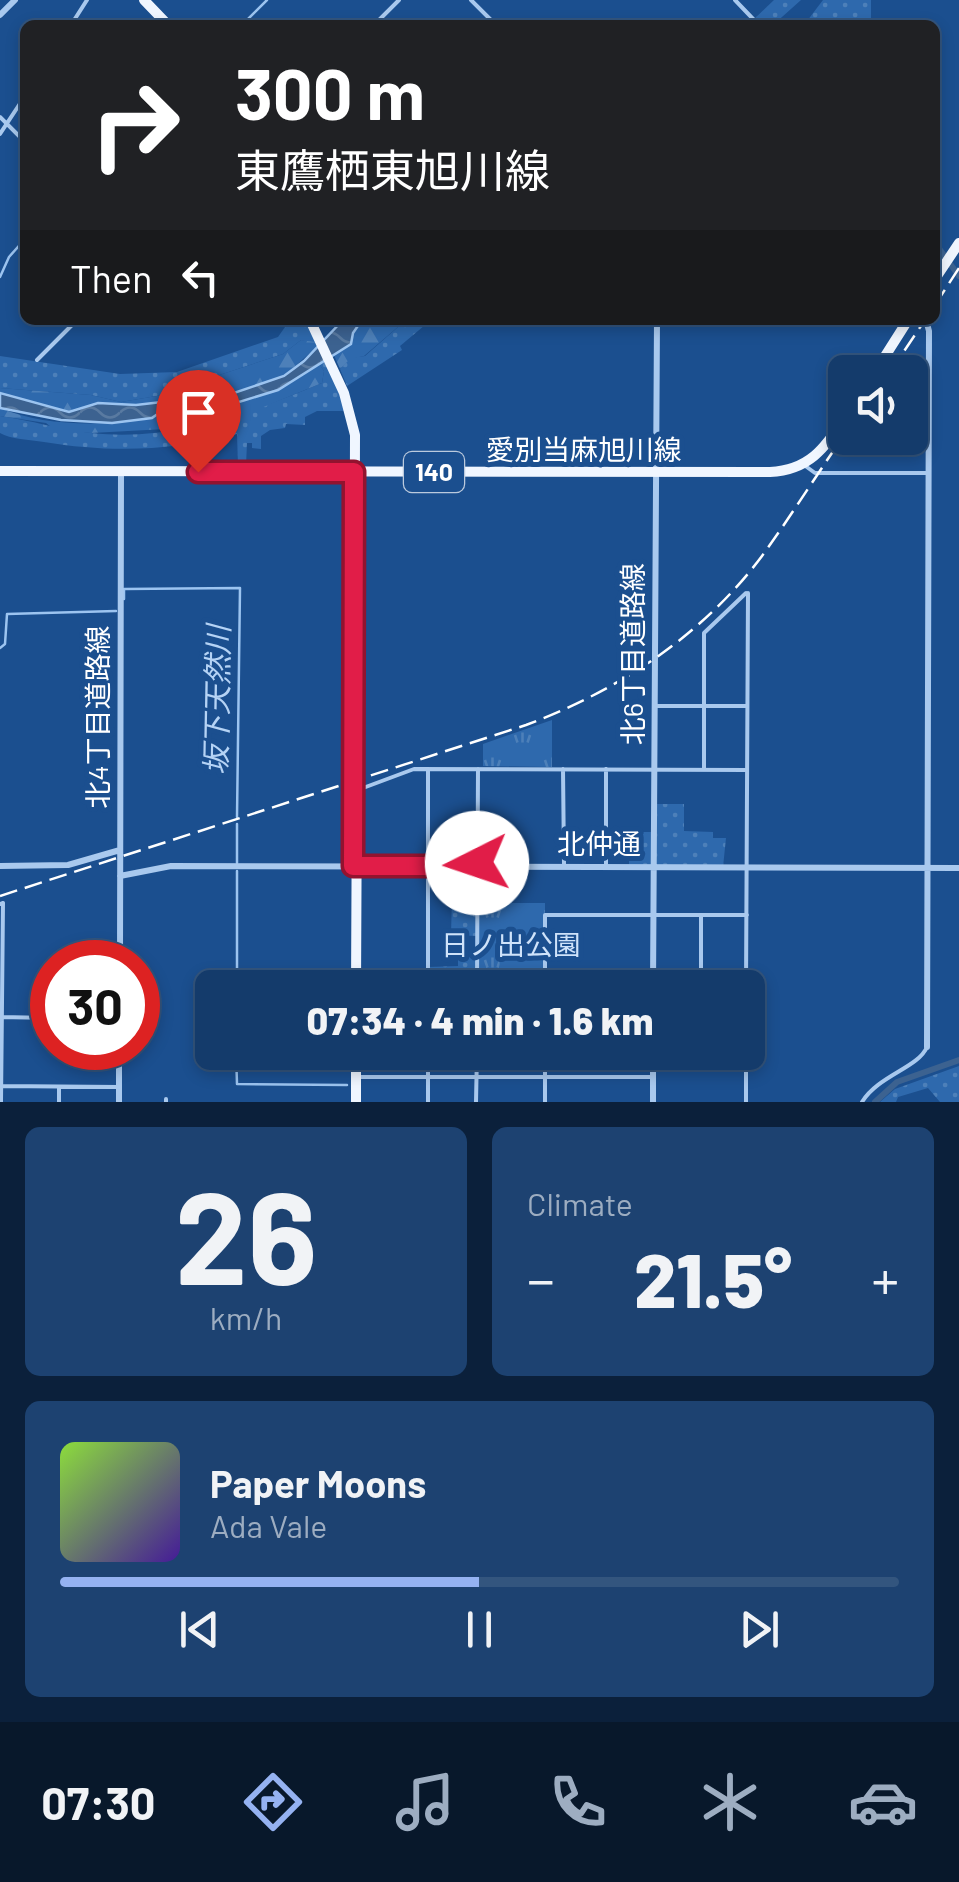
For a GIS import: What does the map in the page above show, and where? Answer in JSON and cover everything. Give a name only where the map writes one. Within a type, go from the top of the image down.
[{"type":"main road","points":[[146,0],[165,20]]},
{"type":"main road","points":[[940,272],[957,246]]},
{"type":"main road","points":[[314,325],[340,378],[353,424],[355,970]]},
{"type":"main road","points":[[886,355],[905,325]]},
{"type":"main road","points":[[804,465],[828,443]]},
{"type":"main road","name":"愛別当麻旭川線","points":[[0,471],[656,473],[770,472],[804,465]]},
{"type":"main road","points":[[355,781],[355,866]]},
{"type":"main road","points":[[354,1070],[354,1102]]},
{"type":"street","points":[[0,15],[15,0]]},
{"type":"street","points":[[379,20],[399,0]]},
{"type":"street","points":[[472,0],[491,20]]},
{"type":"street","points":[[735,0],[755,20]]},
{"type":"street","points":[[0,134],[20,104]]},
{"type":"street","points":[[0,117],[20,137]]},
{"type":"street","points":[[37,360],[71,325]]},
{"type":"street","name":"北6丁目道路線","points":[[654,970],[656,325]]},
{"type":"street","points":[[862,1102],[879,1081],[920,1058],[927,1047],[927,325]]},
{"type":"street","points":[[804,465],[814,473],[929,473]]},
{"type":"street","name":"北4丁目道路線","points":[[120,940],[121,472]]},
{"type":"street","points":[[704,770],[704,633],[748,593],[746,970]]},
{"type":"street","points":[[655,706],[747,706]]},
{"type":"street","points":[[357,844],[362,839],[363,788],[414,769],[747,770]]},
{"type":"street","points":[[428,769],[428,970]]},
{"type":"street","points":[[477,970],[478,769]]},
{"type":"street","points":[[563,769],[564,867]]},
{"type":"street","points":[[606,769],[606,867]]},
{"type":"street","points":[[0,866],[68,866],[120,850]]},
{"type":"street","name":"北仲通","points":[[120,876],[171,866],[959,868]]},
{"type":"street","points":[[0,904],[3,903],[1,1102]]},
{"type":"street","points":[[545,970],[545,914],[746,916]]},
{"type":"street","points":[[701,916],[701,970]]},
{"type":"street","points":[[1,1017],[30,1018]]},
{"type":"street","points":[[119,1102],[120,1070]]},
{"type":"street","points":[[428,1070],[428,1102]]},
{"type":"street","points":[[476,1070],[476,1102]]},
{"type":"street","points":[[545,1070],[545,1102]]},
{"type":"street","points":[[653,1070],[653,1102]]},
{"type":"street","points":[[746,1070],[746,1102]]},
{"type":"street","points":[[354,1076],[653,1077]]},
{"type":"street","points":[[1,1086],[120,1087]]},
{"type":"street","points":[[59,1087],[59,1102]]},
{"type":"green space","points":[[774,0],[801,0],[779,20],[753,20]]},
{"type":"green space","points":[[823,0],[871,0],[871,20],[808,20]]},
{"type":"green space","points":[[286,325],[312,325],[320,342],[301,340],[283,354],[189,385],[186,391],[121,402],[91,395],[0,388],[0,356],[120,374],[177,372],[278,337]]},
{"type":"green space","points":[[359,325],[400,325],[364,356],[350,359],[340,369],[333,353],[351,344]]},
{"type":"green space","points":[[400,325],[425,325],[400,346],[402,350],[347,386],[340,369],[350,358],[365,356]]},
{"type":"green space","points":[[301,340],[321,343],[284,376],[231,394],[69,412],[0,393],[0,388],[91,395],[121,402],[186,391],[189,385],[283,354]]},
{"type":"green space","points":[[325,358],[347,411],[317,411],[305,417],[305,425],[286,424],[285,428],[270,430],[261,436],[261,449],[247,443],[246,465],[238,465],[237,434],[165,447],[117,449],[69,446],[0,433],[0,416],[80,432],[121,435],[209,423],[322,383],[324,371],[318,362]]},
{"type":"green space","points":[[318,362],[324,371],[322,383],[202,427],[91,433],[55,430],[46,423],[0,416],[0,408],[36,419],[75,423],[152,418],[171,410],[207,408],[251,398],[279,387]]},
{"type":"green space","points":[[552,720],[552,767],[483,766],[483,744]]},
{"type":"green space","points":[[654,804],[684,804],[684,831],[713,832],[713,838],[726,838],[723,867],[629,867],[629,832],[654,832]]},
{"type":"green space","points":[[477,867],[521,867],[520,875],[507,876],[506,891],[512,892],[512,903],[478,903],[477,936],[451,935],[452,897],[477,894]]},
{"type":"green space","name":"日ノ出公園","points":[[477,903],[545,903],[545,970],[477,970]]},
{"type":"green space","points":[[538,934],[538,969],[500,970],[498,936]]},
{"type":"green space","points":[[477,955],[477,970],[428,970],[428,967],[458,966],[458,956]]},
{"type":"green space","points":[[959,1066],[959,1102],[940,1102],[928,1088],[898,1097],[896,1102],[880,1102],[895,1089]]},
{"type":"water","points":[[338,325],[359,325],[351,344],[278,390],[226,406],[173,410],[152,418],[112,423],[61,420],[0,408],[0,393],[69,412],[98,403],[136,405],[231,394],[284,376]]},
{"type":"waterway","points":[[247,20],[267,0]]},
{"type":"waterway","points":[[0,277],[20,245]]},
{"type":"waterway","points":[[940,250],[959,276]]},
{"type":"waterway","name":"坂下天然川","points":[[124,599],[124,589],[240,588],[237,817]]},
{"type":"waterway","name":"坂下天然川","points":[[0,648],[5,644],[7,614],[116,611]]},
{"type":"waterway","name":"坂下天然川","points":[[237,824],[237,863]]},
{"type":"waterway","name":"坂下天然川","points":[[237,871],[237,970]]},
{"type":"waterway","points":[[875,1102],[897,1082],[959,1060]]},
{"type":"waterway","name":"坂下天然川","points":[[237,1070],[237,1084],[347,1085]]},
{"type":"railway","points":[[940,297],[959,268]]},
{"type":"railway","points":[[901,355],[922,325]]},
{"type":"railway","points":[[0,896],[526,725],[594,695],[656,657],[713,611],[762,556],[831,455]]},
{"type":"route","points":[[198,472],[354,472],[353,866],[477,863]]}]
